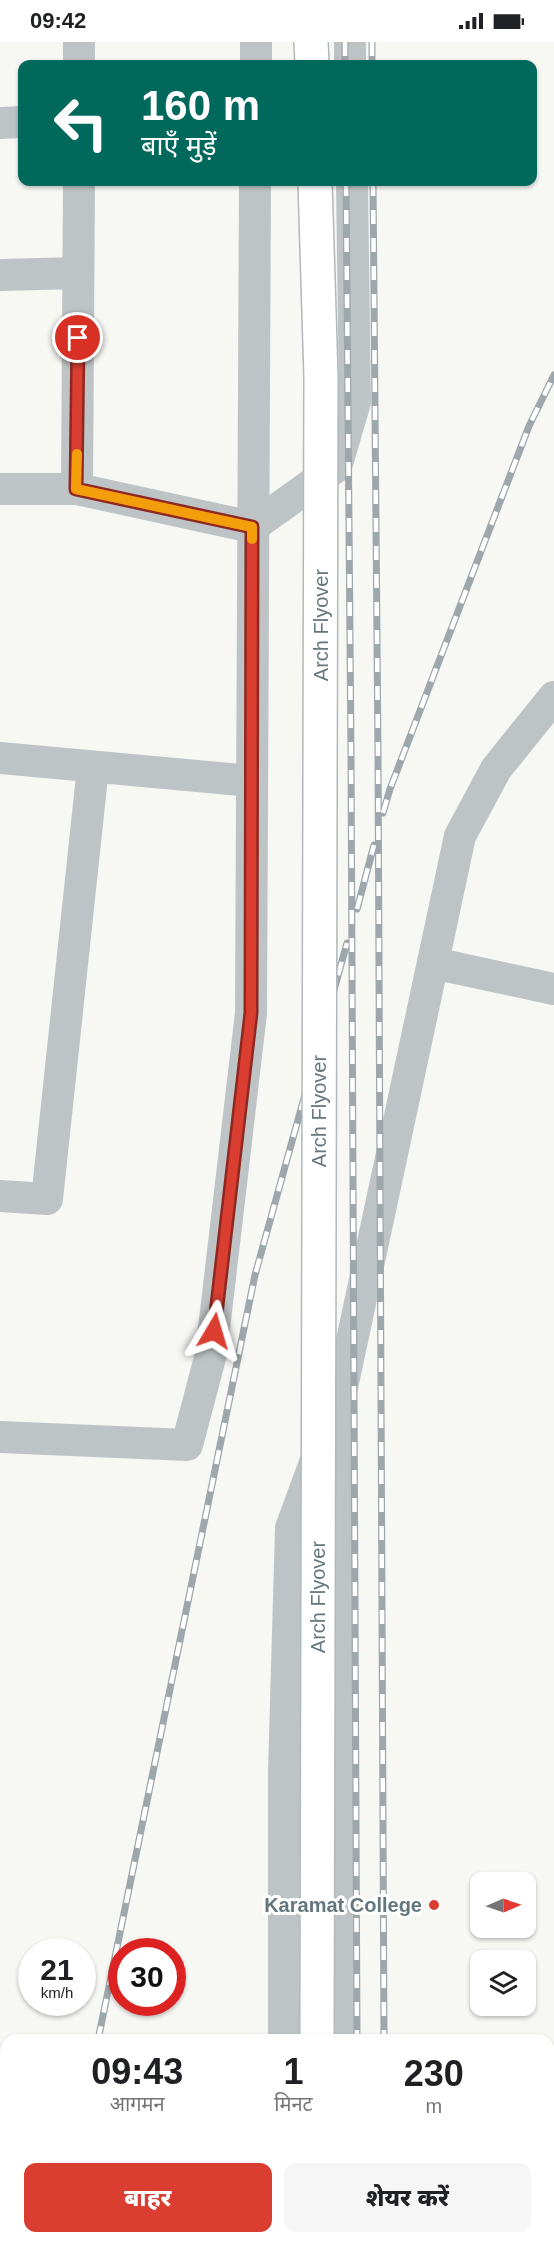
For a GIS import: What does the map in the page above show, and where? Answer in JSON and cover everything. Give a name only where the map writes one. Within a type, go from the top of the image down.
[{"type":"main road","points":[[311,42],[312,60]]},
{"type":"main road","name":"Arch Flyover","points":[[315,186],[321,376],[317,2034]]},
{"type":"street","points":[[79,42],[79,60]]},
{"type":"street","points":[[256,42],[256,60]]},
{"type":"street","points":[[350,42],[350,60]]},
{"type":"street","points":[[0,123],[18,122]]},
{"type":"street","points":[[76,489],[79,186]]},
{"type":"street","points":[[0,1437],[187,1445],[211,1354],[251,1013],[255,186]]},
{"type":"street","points":[[0,489],[76,489],[252,527],[336,467],[355,402],[352,186]]},
{"type":"street","points":[[0,275],[78,273]]},
{"type":"street","points":[[284,2034],[284,1772],[291,1528],[340,1392],[460,836],[496,769],[554,697]]},
{"type":"street","points":[[0,758],[252,780]]},
{"type":"street","points":[[0,1196],[47,1199],[93,767]]},
{"type":"street","points":[[433,963],[554,989]]},
{"type":"street","points":[[340,1392],[342,2034]]},
{"type":"railway","points":[[345,42],[345,60]]},
{"type":"railway","points":[[372,42],[372,60]]},
{"type":"railway","points":[[346,186],[357,2034]]},
{"type":"railway","points":[[373,186],[384,2034]]},
{"type":"railway","points":[[383,813],[390,789],[529,426],[554,375]]},
{"type":"railway","points":[[357,909],[374,845]]},
{"type":"railway","points":[[99,2034],[255,1275],[347,943]]},
{"type":"slow traffic","points":[[77,454],[76,489],[252,527],[252,539]]},
{"type":"place","name":"Karamat College","points":[[434,1905]]},
{"type":"route","points":[[78,338],[76,489],[252,527],[251,1013],[214,1331]]}]
